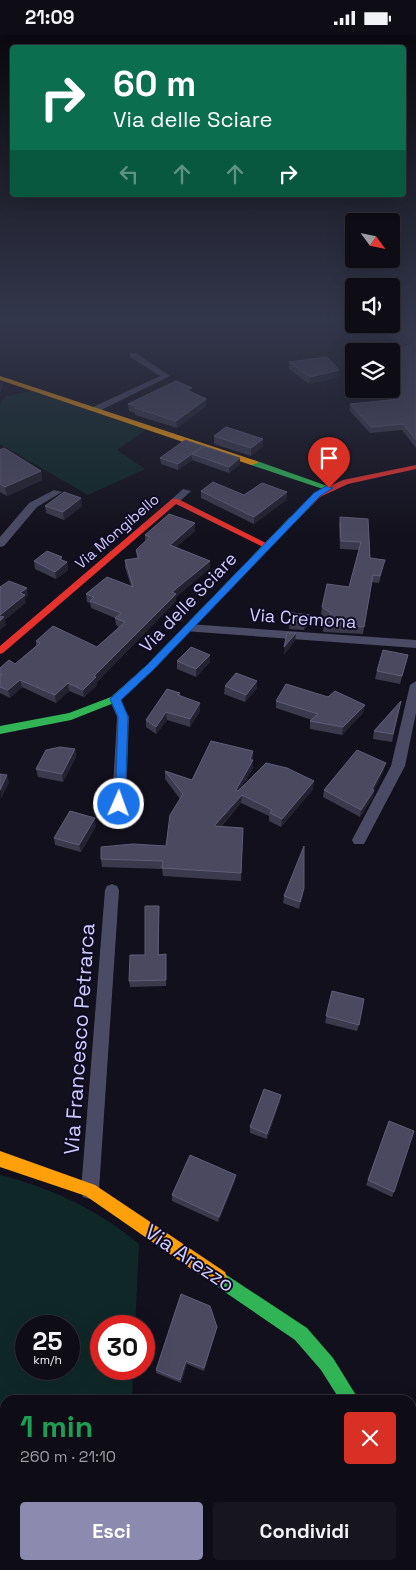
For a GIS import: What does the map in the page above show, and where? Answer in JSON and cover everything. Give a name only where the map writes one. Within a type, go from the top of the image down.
[{"type":"street","points":[[56,396],[329,488]]},
{"type":"street","points":[[96,409],[125,396]]},
{"type":"street","name":"Via delle Sciare","points":[[0,730],[71,716],[116,699],[317,495],[346,482],[416,467]]},
{"type":"street","points":[[0,545],[33,505],[57,491]]},
{"type":"street","points":[[175,501],[186,491]]},
{"type":"street","name":"Via Mongibello","points":[[0,651],[175,501],[268,546]]},
{"type":"street","name":"Via Cremona","points":[[188,628],[413,646]]},
{"type":"street","points":[[359,840],[398,766],[416,685]]},
{"type":"street","points":[[116,699],[123,717],[119,804]]},
{"type":"street","name":"Via Francesco Petrarca","points":[[90,1190],[112,890]]},
{"type":"street","name":"Via Arezzo","points":[[0,1159],[90,1190],[301,1333],[327,1365],[347,1395]]},
{"type":"green space","points":[[6,396],[46,396],[146,430],[117,450],[145,469],[88,495],[0,444],[0,403]]},
{"type":"green space","points":[[0,1175],[38,1186],[74,1202],[107,1221],[139,1244],[136,1315],[90,1315],[90,1380],[133,1380],[132,1395],[0,1395]]},
{"type":"building","points":[[145,396],[199,396],[206,399],[176,421],[128,404]]},
{"type":"building","points":[[400,396],[416,396],[416,440],[403,424],[371,427],[350,404],[400,399]]},
{"type":"building","points":[[226,427],[263,439],[251,448],[214,436]]},
{"type":"building","points":[[185,440],[240,458],[229,467],[192,454],[178,464],[160,458]]},
{"type":"building","points":[[4,448],[41,471],[5,487],[0,484],[0,450]]},
{"type":"building","points":[[213,482],[244,495],[262,483],[287,492],[254,517],[201,491]]},
{"type":"building","points":[[64,492],[81,498],[63,512],[45,506]]},
{"type":"building","points":[[169,514],[195,523],[170,545],[210,561],[172,592],[176,594],[94,676],[96,677],[83,690],[68,683],[55,695],[20,680],[8,690],[0,687],[0,676],[2,674],[0,674],[0,668],[9,660],[15,664],[40,643],[36,641],[53,626],[97,647],[125,622],[115,618],[121,613],[90,601],[94,597],[86,594],[107,577],[133,587],[125,560],[139,558],[136,550],[150,537],[145,535]]},
{"type":"building","points":[[340,517],[368,519],[370,558],[385,560],[380,576],[373,575],[364,627],[324,624],[331,613],[322,607],[327,584],[349,587],[361,542],[341,541]]},
{"type":"building","points":[[47,551],[62,557],[59,559],[67,562],[55,572],[34,561]]},
{"type":"building","points":[[9,581],[27,588],[20,593],[25,595],[0,615],[0,587]]},
{"type":"building","points":[[292,613],[311,615],[305,622],[290,621]]},
{"type":"building","points":[[287,633],[296,633],[284,647]]},
{"type":"building","points":[[191,647],[210,655],[196,669],[177,661]]},
{"type":"building","points":[[383,650],[408,655],[402,676],[377,671]]},
{"type":"building","points":[[236,673],[257,681],[246,695],[225,686]]},
{"type":"building","points":[[286,684],[328,697],[335,691],[365,705],[343,727],[310,721],[318,714],[276,701]]},
{"type":"building","points":[[167,689],[200,703],[190,719],[166,712],[156,727],[146,720]]},
{"type":"building","points":[[401,701],[393,734],[374,731]]},
{"type":"building","points":[[211,741],[253,751],[250,760],[253,760],[236,790],[238,791],[266,763],[287,768],[314,781],[282,819],[270,813],[272,810],[242,795],[214,826],[243,828],[241,873],[162,868],[163,861],[101,859],[101,847],[133,844],[166,846],[170,815],[183,794],[165,771],[192,780]]},
{"type":"building","points":[[60,747],[75,749],[62,774],[36,769],[46,750]]},
{"type":"building","points":[[357,750],[386,763],[372,789],[374,790],[361,810],[324,790]]},
{"type":"building","points":[[0,774],[7,775],[0,790]]},
{"type":"building","points":[[70,811],[95,818],[79,845],[54,838]]},
{"type":"building","points":[[304,846],[304,888],[300,902],[284,896]]},
{"type":"building","points":[[145,906],[159,906],[158,955],[166,954],[166,980],[129,981],[130,955],[145,955]]},
{"type":"building","points":[[332,991],[364,999],[359,1025],[326,1016]]},
{"type":"building","points":[[264,1089],[281,1095],[267,1134],[250,1127]]},
{"type":"building","points":[[389,1121],[414,1131],[394,1192],[368,1180]]},
{"type":"building","points":[[190,1155],[236,1175],[219,1217],[172,1195]]},
{"type":"building","points":[[181,1294],[210,1306],[217,1327],[204,1368],[186,1361],[180,1380],[156,1370]]},
{"type":"traffic: fast","points":[[254,463],[329,488]]},
{"type":"traffic: fast","points":[[0,730],[71,716],[115,699],[150,667],[293,519]]},
{"type":"traffic: fast","points":[[219,1278],[301,1334],[327,1364],[347,1395]]},
{"type":"traffic: slow","points":[[53,396],[254,463]]},
{"type":"traffic: slow","points":[[0,1159],[90,1190],[219,1278]]},
{"type":"traffic: jam","points":[[293,519],[317,495],[346,482],[416,467]]},
{"type":"traffic: jam","points":[[0,651],[175,501],[268,546]]},
{"type":"route","points":[[119,804],[123,717],[116,699],[150,667],[317,495],[329,488]]}]
